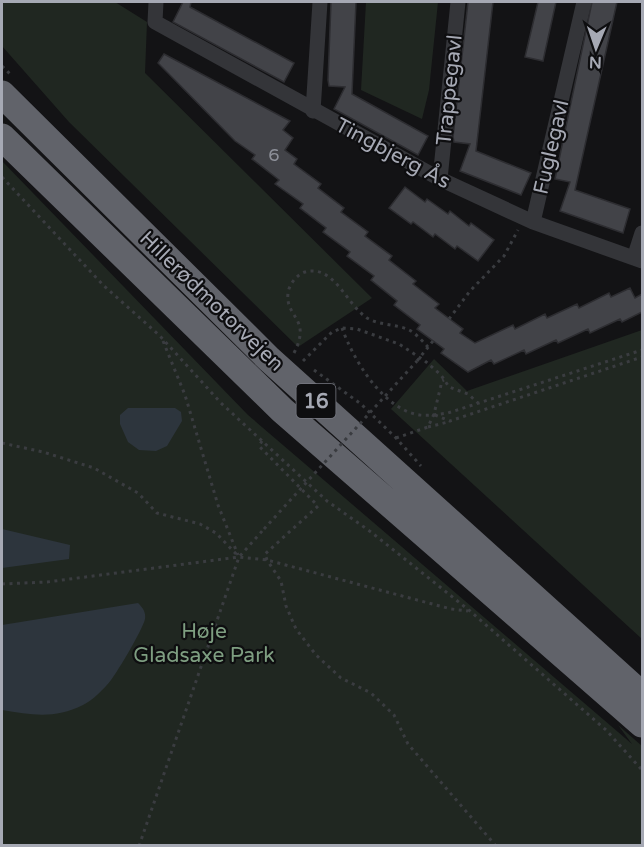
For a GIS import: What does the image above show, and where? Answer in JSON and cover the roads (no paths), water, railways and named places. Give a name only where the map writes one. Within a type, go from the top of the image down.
[{"type":"highway","name":"Hillerødmotorvejen","points":[[2,94],[269,359],[642,695]]},
{"type":"highway","name":"Hillerødmotorvejen","points":[[2,137],[282,410],[642,724]]},
{"type":"street","name":"Tingbjerg Ås","points":[[156,2],[155,22],[440,179],[528,220],[638,260]]},
{"type":"street","points":[[313,111],[320,2]]},
{"type":"street","name":"Trappegavl","points":[[440,179],[458,2]]},
{"type":"street","name":"Fuglegavl","points":[[528,220],[584,2]]},
{"type":"street","points":[[638,260],[642,233]]},
{"type":"park label","name":"Høje Gladsaxe Park","points":[[204,643]]}]
